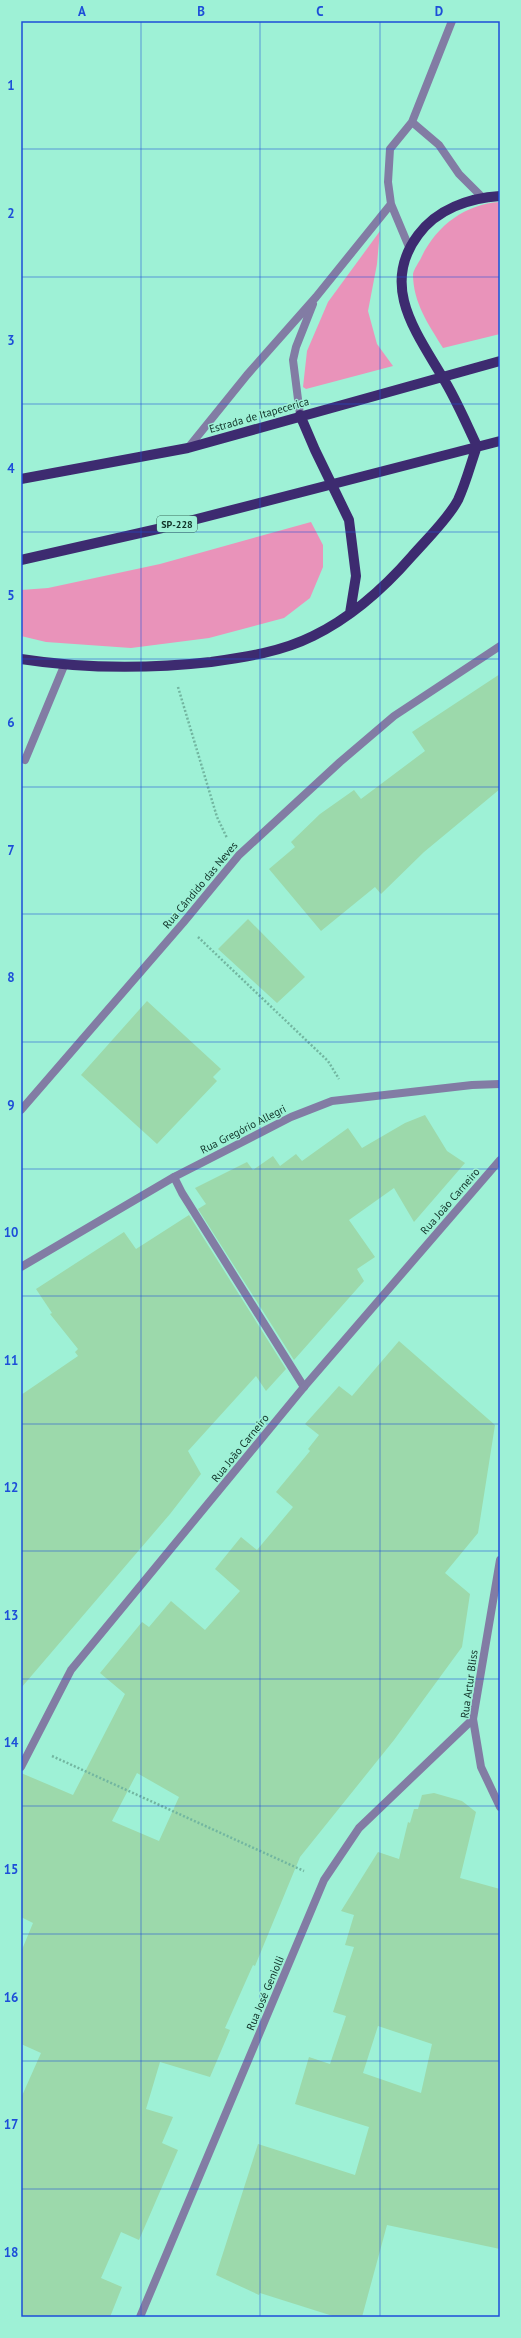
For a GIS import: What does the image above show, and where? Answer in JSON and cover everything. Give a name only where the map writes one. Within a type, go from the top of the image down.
[{"type":"main road","points":[[21,659],[64,666],[124,668],[167,666],[249,657],[288,647],[314,636],[350,613],[396,574],[432,534],[458,501],[477,446],[444,378],[424,348],[407,314],[401,286],[402,265],[409,248],[428,222],[454,206],[482,197],[500,196]]},
{"type":"main road","name":"Estrada de Itapecerica","points":[[21,479],[188,448],[300,415],[444,378],[500,361]]},
{"type":"main road","points":[[300,415],[349,520],[355,552],[356,576],[350,613]]},
{"type":"main road","name":"SP-228","points":[[21,560],[162,528],[500,441]]},
{"type":"street","points":[[409,248],[391,204],[388,182],[390,149],[412,122],[452,21]]},
{"type":"street","points":[[412,122],[438,145],[459,174],[482,197]]},
{"type":"street","points":[[188,448],[247,375],[316,298],[391,204]]},
{"type":"street","points":[[300,415],[293,360],[296,347],[316,298]]},
{"type":"street","name":"Rua Cândido das Neves","points":[[21,1110],[183,923],[239,855],[340,762],[394,716],[500,646]]},
{"type":"street","points":[[25,760],[64,666]]},
{"type":"street","name":"Rua Gregório Allegri","points":[[21,1267],[174,1177],[278,1123],[332,1102],[465,1086],[500,1084]]},
{"type":"street","name":"Rua João Carneiro","points":[[21,1767],[71,1670],[304,1387],[500,1160]]},
{"type":"street","points":[[174,1177],[182,1193],[304,1387]]},
{"type":"street","name":"Rua Artur Bliss","points":[[500,1560],[473,1719],[482,1767],[500,1807]]},
{"type":"street","name":"Rua José Geniolli","points":[[140,2317],[324,1880],[359,1828],[473,1719]]},
{"type":"path","points":[[177,686],[217,817],[229,842]]},
{"type":"path","points":[[200,938],[328,1061]]},
{"type":"path","points":[[31,1747],[324,1880]]},
{"type":"shaded area","points":[[500,202],[500,334],[443,348],[427,322],[419,304],[414,285],[413,274],[415,268],[427,246],[443,227],[453,219],[475,207]]},
{"type":"shaded area","points":[[380,231],[377,264],[368,311],[377,344],[393,366],[306,389],[303,387],[307,351],[328,302]]},
{"type":"shaded area","points":[[311,522],[323,545],[323,567],[310,598],[284,618],[209,638],[131,648],[46,642],[21,636],[21,590],[48,588],[160,564]]},
{"type":"building","points":[[500,674],[500,789],[424,852],[381,894],[375,887],[321,931],[269,869],[295,847],[291,842],[320,814],[354,790],[361,799],[425,751],[412,732]]},
{"type":"building","points":[[248,919],[305,977],[277,1003],[218,949]]},
{"type":"building","points":[[147,1001],[221,1069],[213,1077],[217,1081],[157,1144],[81,1075]]},
{"type":"building","points":[[425,1115],[447,1151],[465,1163],[414,1222],[394,1188],[349,1220],[375,1257],[357,1269],[364,1281],[294,1360],[198,1209],[206,1204],[195,1188],[247,1162],[253,1170],[273,1156],[280,1166],[296,1154],[302,1161],[348,1128],[362,1148],[405,1123]]},
{"type":"building","points":[[189,1215],[286,1369],[266,1391],[256,1376],[188,1451],[201,1474],[170,1514],[21,1688],[21,1395],[78,1356],[75,1352],[78,1349],[50,1314],[52,1313],[36,1289],[124,1232],[136,1249]]},
{"type":"building","points":[[399,1341],[495,1425],[478,1533],[445,1573],[470,1594],[462,1647],[394,1740],[300,1857],[255,1966],[253,1965],[225,2028],[230,2030],[210,2077],[160,2062],[146,2109],[173,2117],[162,2143],[178,2150],[139,2240],[121,2232],[101,2278],[122,2287],[110,2317],[21,2317],[21,2098],[41,2053],[21,2044],[21,1952],[33,1923],[21,1917],[21,1773],[73,1795],[125,1694],[100,1673],[142,1622],[149,1627],[171,1601],[205,1630],[240,1591],[215,1569],[241,1537],[257,1550],[293,1507],[276,1492],[310,1451],[308,1449],[319,1435],[305,1424],[339,1386],[352,1396]],"holes":[[[137,1773],[179,1797],[159,1841],[112,1821]]]},
{"type":"building","points":[[434,1793],[462,1801],[476,1812],[460,1878],[500,1889],[500,2249],[387,2225],[362,2317],[336,2317],[260,2293],[259,2295],[216,2275],[258,2144],[355,2175],[369,2127],[295,2104],[309,2057],[330,2064],[346,2016],[333,2012],[354,1947],[345,1945],[354,1915],[341,1911],[378,1852],[399,1859],[408,1822],[410,1823],[414,1809],[418,1809],[422,1795]],"holes":[[[378,2026],[432,2044],[421,2093],[363,2073]]]}]
